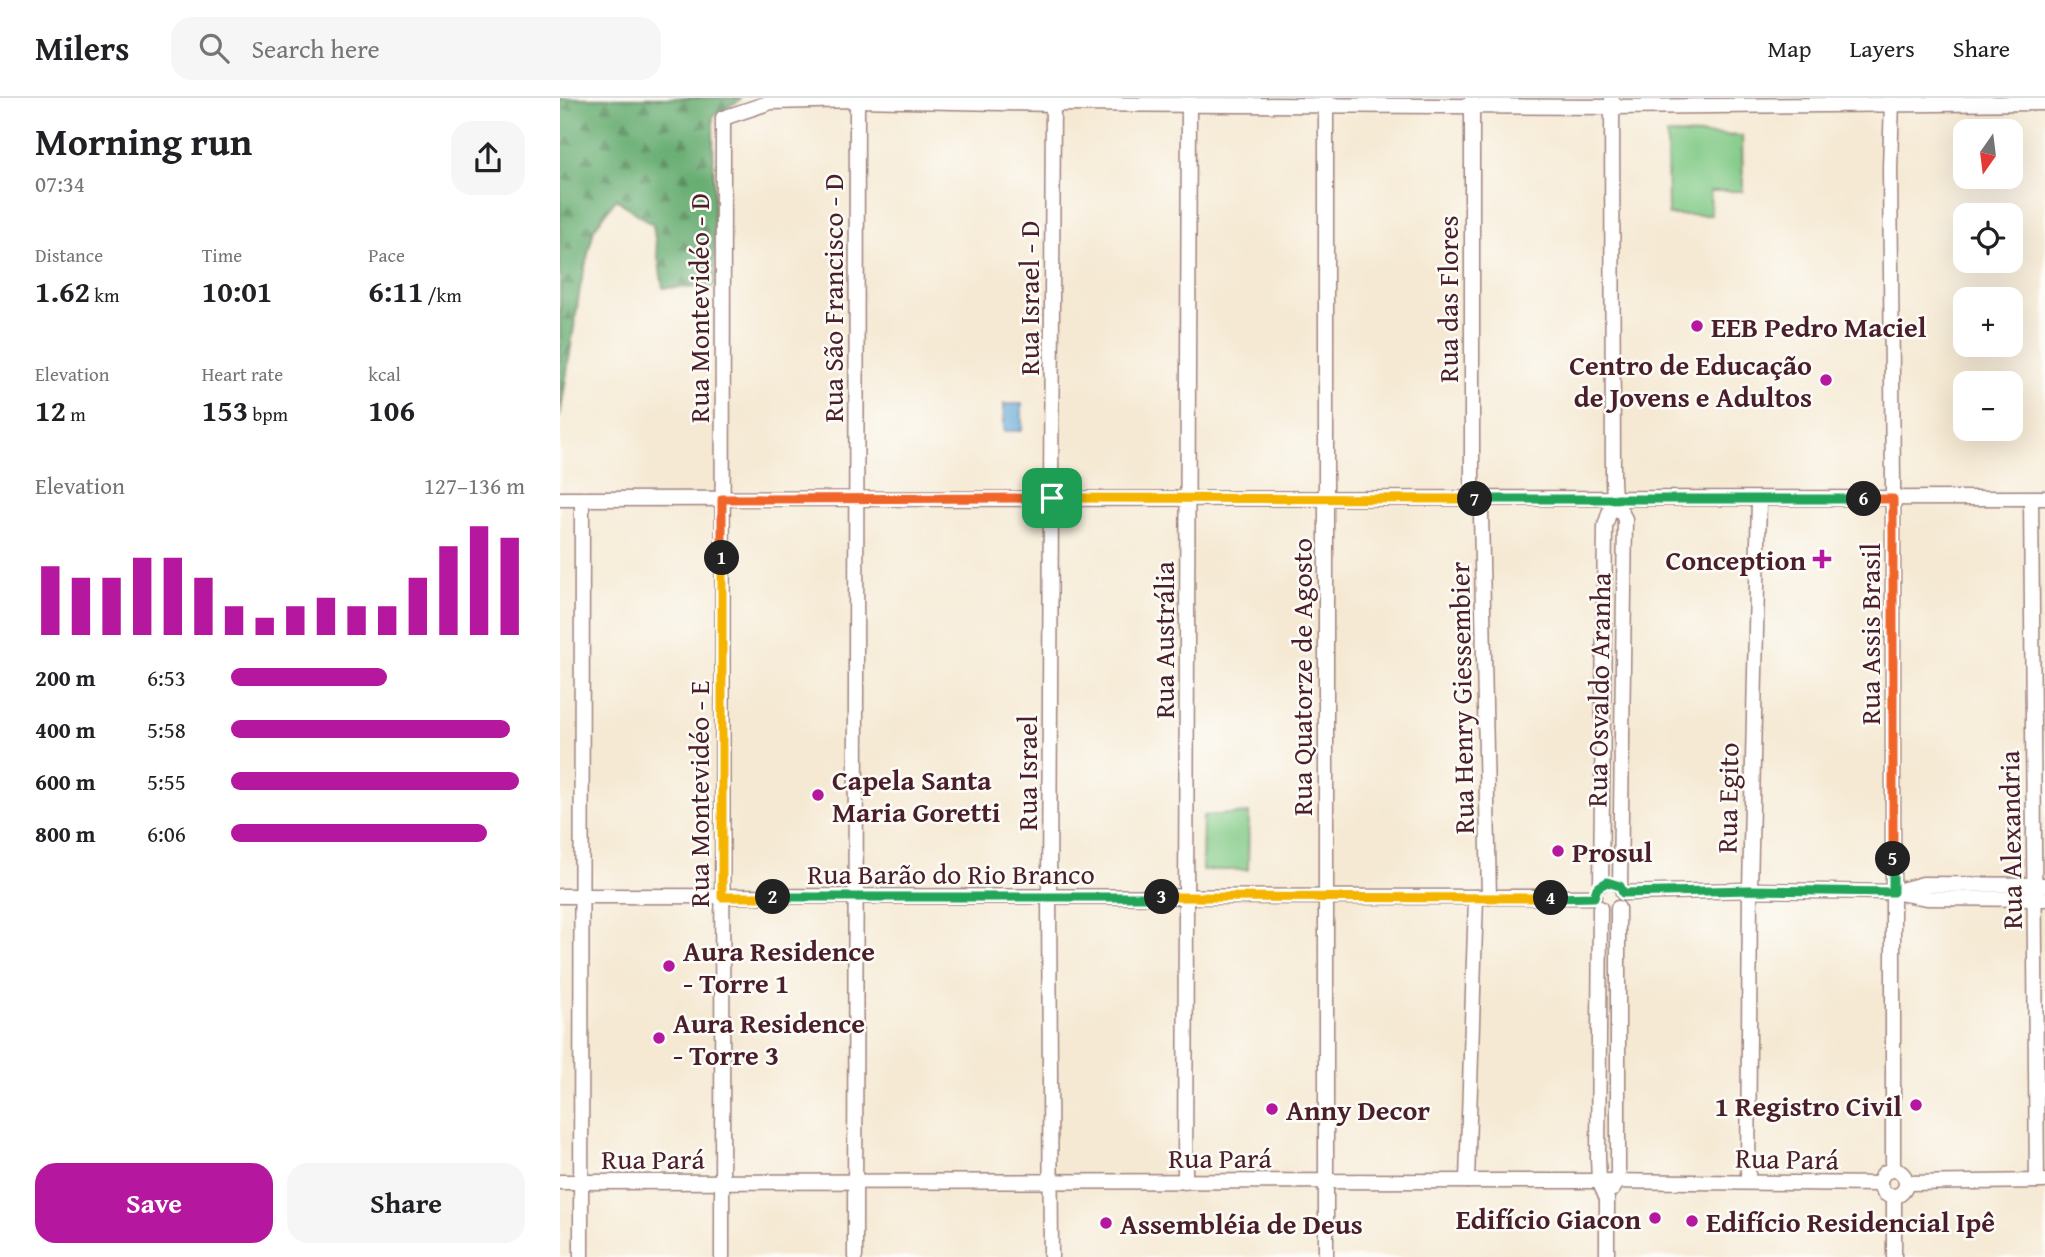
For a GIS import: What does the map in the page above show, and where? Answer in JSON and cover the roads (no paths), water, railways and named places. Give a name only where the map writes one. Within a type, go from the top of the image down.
[{"type":"street","points":[[857,99],[2045,103]]},
{"type":"street","name":"Rua Montevidéo - D","points":[[722,499],[723,118],[771,102],[857,99]]},
{"type":"street","name":"Rua São Francisco - D","points":[[855,1257],[857,99]]},
{"type":"street","name":"Rua Israel - D","points":[[1052,498],[1053,101]]},
{"type":"street","name":"Rua Austrália","points":[[1185,1182],[1189,101]]},
{"type":"street","name":"Rua Quatorze de Agosto","points":[[1326,101],[1326,1257]]},
{"type":"street","name":"Rua das Flores","points":[[1472,102],[1472,483],[1477,499]]},
{"type":"street","name":"Rua Osvaldo Aranha","points":[[1599,1181],[1598,897],[1605,526],[1614,498],[1612,102]]},
{"type":"street","name":"Rua Assis Brasil","points":[[1892,102],[1894,1170]]},
{"type":"street","name":"Rua Israel","points":[[1051,1257],[1049,897],[1052,498]]},
{"type":"street","name":"Rua Osvaldo Aranha","points":[[1614,498],[1625,519],[1621,890],[1624,900],[1618,908]]},
{"type":"street","points":[[560,499],[2038,498]]},
{"type":"street","name":"Rua Alexandria","points":[[2038,498],[2041,1181]]},
{"type":"street","points":[[581,1257],[582,499]]},
{"type":"street","name":"Rua Montevidéo - E","points":[[722,499],[722,1257]]},
{"type":"street","name":"Rua Henry Giessembier","points":[[1467,1181],[1483,897],[1481,513],[1477,499]]},
{"type":"street","name":"Rua Egito","points":[[1748,1182],[1750,890],[1759,499]]},
{"type":"street","points":[[1602,685],[1623,686]]},
{"type":"street","points":[[1607,1199],[1618,1181],[1618,908],[1612,911],[1598,897],[1614,883],[1621,890],[1893,892],[1928,898],[2040,892]]},
{"type":"street","name":"Rua Barão do Rio Branco","points":[[560,896],[1598,897]]},
{"type":"street","points":[[1599,971],[1619,971]]},
{"type":"street","points":[[1599,1045],[1618,1046]]},
{"type":"street","points":[[1598,1112],[1618,1112]]},
{"type":"street","points":[[1894,1170],[1901,1173],[1906,1183],[1901,1193],[1894,1196],[1885,1193],[1880,1184],[1885,1173],[1894,1170]]},
{"type":"street","points":[[1599,1181],[1607,1199],[1607,1257]]},
{"type":"street","name":"Rua Pará","points":[[560,1182],[1618,1181],[1880,1184]]},
{"type":"street","points":[[1906,1183],[2041,1181]]},
{"type":"street","points":[[1894,1196],[1894,1257]]},
{"type":"water","points":[[1004,404],[1022,404],[1022,431],[1004,431]]},
{"type":"place","name":"EEB Pedro Maciel","points":[[1697,326]]},
{"type":"place","name":"Centro de Educação de Jovens e Adultos","points":[[1826,380]]},
{"type":"place","name":"Conception","points":[[1822,559]]},
{"type":"place","name":"Capela Santa Maria Goretti","points":[[818,795]]},
{"type":"place","name":"Prosul","points":[[1558,851]]},
{"type":"place","name":"Aura Residence - Torre 1","points":[[669,966]]},
{"type":"place","name":"Aura Residence - Torre 3","points":[[659,1038]]},
{"type":"place","name":"1 Registro Civil","points":[[1916,1105]]},
{"type":"place","name":"Anny Decor","points":[[1272,1109]]},
{"type":"place","name":"Edifício Giacon","points":[[1655,1218]]},
{"type":"place","name":"Edifício Residencial Ipê","points":[[1692,1221]]},
{"type":"place","name":"Assembléia de Deus","points":[[1106,1223]]}]
